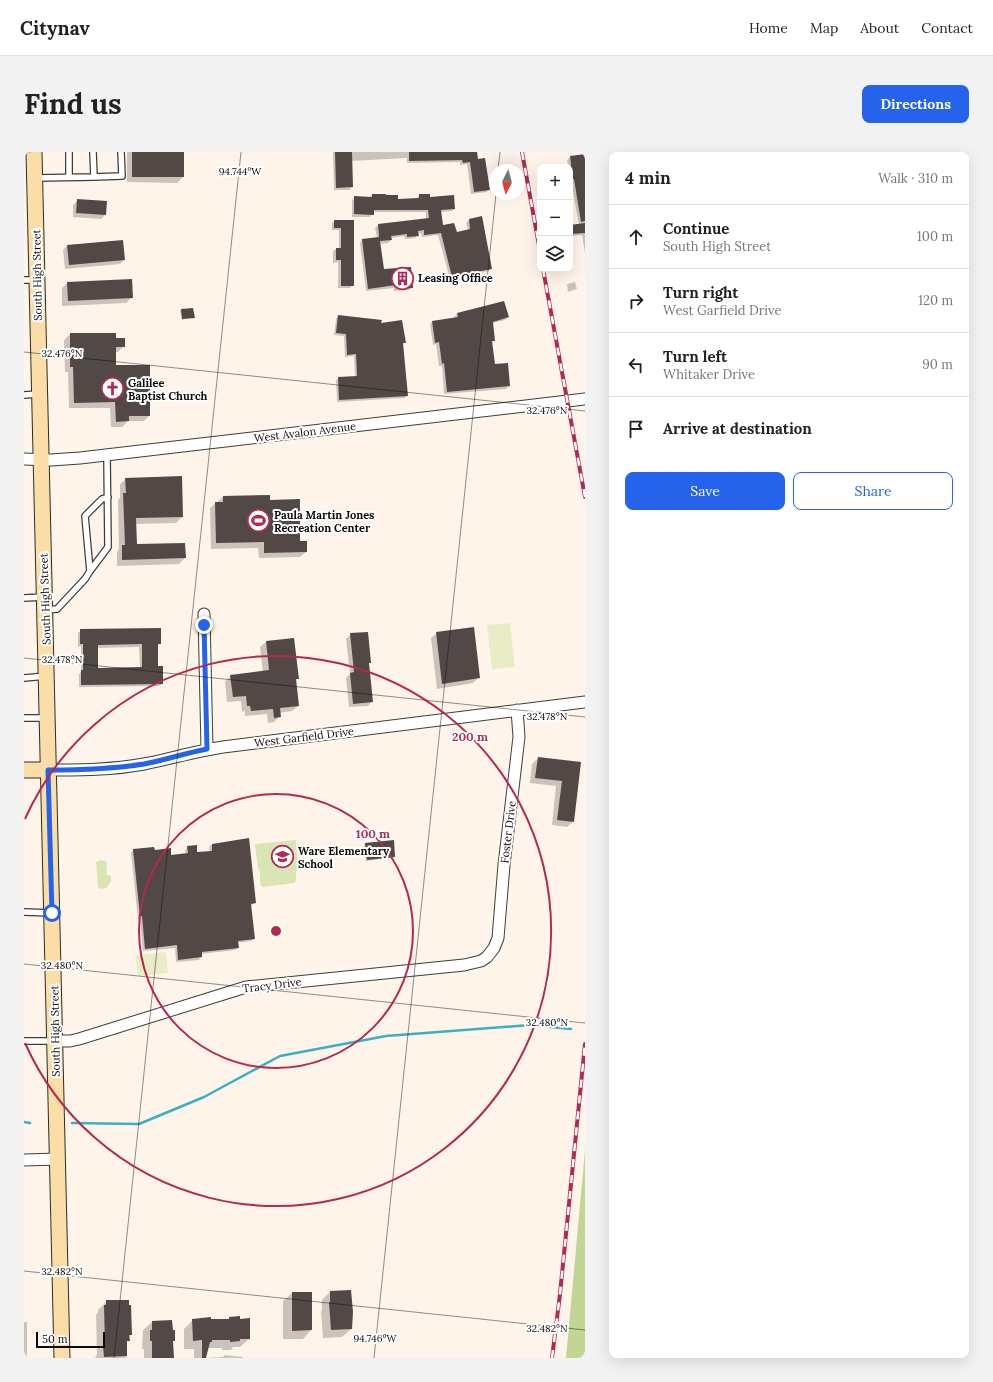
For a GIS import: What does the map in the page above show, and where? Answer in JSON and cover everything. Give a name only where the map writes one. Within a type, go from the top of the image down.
[{"type":"main road","name":"South High Street","points":[[34,152],[29,177],[30,280],[39,394],[41,460],[62,1358]]},
{"type":"main road","name":"West Garfield Drive","points":[[24,770],[48,770]]},
{"type":"street","name":"West Avalon Avenue","points":[[24,459],[69,459],[107,455],[585,399]]},
{"type":"street","points":[[204,614],[207,749]]},
{"type":"street","name":"West Garfield Drive","points":[[48,770],[103,769],[130,766],[207,749],[585,702]]},
{"type":"street","name":"Foster Drive","points":[[492,952],[499,932],[504,865],[519,737],[517,710]]},
{"type":"street","name":"Tracy Drive","points":[[55,1041],[70,1041],[79,1039],[246,987],[464,966],[481,961],[492,952]]},
{"type":"street","points":[[24,1160],[58,1160]]},
{"type":"lane","points":[[69,152],[69,177]]},
{"type":"lane","points":[[93,152],[94,177]]},
{"type":"lane","points":[[29,177],[122,176],[121,152]]},
{"type":"lane","points":[[24,395],[39,394]]},
{"type":"lane","points":[[24,598],[57,609],[85,579],[108,547],[107,455]]},
{"type":"lane","points":[[90,571],[85,516],[102,499],[108,497]]},
{"type":"lane","points":[[24,678],[47,676]]},
{"type":"lane","points":[[24,718],[48,718]]},
{"type":"lane","points":[[24,912],[52,913]]},
{"type":"lane","points":[[24,1041],[55,1041]]},
{"type":"green space","points":[[510,623],[515,667],[492,669],[487,625]]},
{"type":"green space","points":[[296,840],[298,865],[295,883],[262,887],[255,844]]},
{"type":"green space","points":[[100,860],[106,861],[106,874],[111,876],[111,882],[106,888],[100,889],[98,887],[96,862]]},
{"type":"green space","points":[[166,952],[168,973],[138,976],[135,955]]},
{"type":"green space","points":[[585,1150],[585,1358],[566,1358]]},
{"type":"building","points":[[132,152],[184,152],[184,177],[132,177]]},
{"type":"building","points":[[335,152],[352,152],[353,187],[336,188]]},
{"type":"building","points":[[409,152],[477,152],[478,159],[485,158],[489,190],[474,192],[470,162],[463,163],[462,160],[409,161]]},
{"type":"building","points":[[585,154],[585,221],[581,222],[573,179],[573,164],[571,164],[570,156]]},
{"type":"building","points":[[372,194],[398,195],[398,199],[419,198],[419,194],[430,194],[430,197],[454,195],[455,209],[441,210],[443,225],[454,223],[457,232],[470,229],[469,219],[482,216],[492,269],[470,273],[471,276],[453,281],[441,233],[424,235],[424,230],[418,231],[419,236],[407,237],[407,234],[391,236],[392,240],[380,241],[384,269],[411,267],[413,288],[397,289],[396,285],[368,289],[362,239],[379,237],[378,224],[429,218],[428,210],[374,210],[374,215],[354,214],[354,196],[372,197]]},
{"type":"building","points":[[77,199],[107,201],[106,215],[76,213]]},
{"type":"building","points":[[334,220],[354,220],[354,286],[341,286],[341,260],[336,260],[336,248],[341,248],[341,228],[334,228]]},
{"type":"building","points":[[585,223],[585,233],[573,234],[573,225]]},
{"type":"building","points":[[123,240],[125,260],[69,265],[67,245]]},
{"type":"building","points":[[132,279],[133,298],[68,301],[67,282]]},
{"type":"building","points":[[504,301],[509,317],[493,322],[495,341],[492,341],[495,364],[508,363],[510,386],[447,392],[444,363],[442,364],[439,342],[435,343],[432,321],[458,317],[457,313]]},
{"type":"building","points":[[193,308],[195,318],[182,319],[181,309]]},
{"type":"building","points":[[338,315],[382,320],[381,323],[402,320],[406,343],[403,343],[408,396],[339,400],[338,377],[357,376],[356,354],[347,355],[346,334],[336,333]]},
{"type":"building","points":[[70,333],[116,333],[116,338],[125,338],[125,347],[116,347],[116,365],[150,365],[150,416],[129,416],[129,421],[116,422],[115,402],[74,403],[73,367],[70,367]]},
{"type":"building","points":[[182,476],[183,517],[136,518],[137,544],[185,543],[186,558],[122,560],[122,545],[125,545],[123,493],[126,493],[125,478]]},
{"type":"building","name":"Paula Martin Jones Recreation Center","points":[[270,495],[270,500],[300,499],[300,541],[307,541],[307,552],[264,553],[264,542],[216,543],[215,502],[223,502],[223,496]]},
{"type":"building","points":[[474,627],[480,678],[442,684],[436,632]]},
{"type":"building","points":[[161,628],[161,644],[158,644],[158,666],[163,666],[163,684],[81,685],[81,670],[83,670],[83,644],[80,644],[80,629]],"holes":[[[142,644],[142,667],[98,668],[98,645]]]},
{"type":"building","points":[[368,632],[371,663],[369,663],[373,702],[353,704],[350,673],[354,672],[350,633]]},
{"type":"building","points":[[294,638],[299,679],[296,679],[299,706],[280,708],[281,717],[274,718],[273,709],[251,711],[250,706],[247,706],[246,696],[233,697],[230,675],[269,670],[266,641]]},
{"type":"building","points":[[538,757],[581,762],[574,822],[557,820],[562,781],[535,778]]},
{"type":"building","points":[[249,838],[256,903],[251,904],[255,939],[238,941],[239,948],[202,952],[202,957],[178,960],[177,945],[145,949],[133,849],[154,847],[155,850],[171,848],[171,855],[188,853],[187,846],[197,845],[197,852],[212,851],[212,844]]},
{"type":"building","points":[[394,840],[395,857],[367,860],[365,843]]},
{"type":"building","points":[[351,1290],[353,1312],[352,1329],[331,1330],[329,1302],[330,1291]]},
{"type":"building","points":[[292,1292],[312,1292],[312,1330],[292,1331]]},
{"type":"building","points":[[106,1300],[129,1300],[129,1305],[131,1305],[132,1335],[129,1335],[130,1341],[127,1341],[127,1356],[104,1357],[104,1305],[106,1305]]},
{"type":"building","points":[[240,1316],[240,1319],[250,1318],[250,1339],[240,1339],[240,1341],[230,1342],[230,1340],[212,1340],[212,1342],[210,1342],[206,1358],[202,1358],[202,1340],[193,1341],[192,1319],[211,1317],[211,1319],[229,1319],[229,1317]]},
{"type":"building","points":[[172,1320],[173,1330],[175,1330],[175,1341],[173,1341],[174,1358],[152,1358],[152,1341],[150,1341],[150,1330],[152,1330],[152,1321]]},
{"type":"waterway","points":[[72,1123],[139,1124],[204,1097],[280,1056],[386,1036],[530,1025],[571,1029]]},
{"type":"waterway","points":[[24,1122],[30,1123]]},
{"type":"railway","points":[[522,152],[537,236]]},
{"type":"railway","points":[[544,272],[585,497]]},
{"type":"railway","points":[[552,1358],[560,1294],[585,1044]]},
{"type":"place","name":"Leasing Office","points":[[402,278]]},
{"type":"place","name":"Galilee Baptist Church","points":[[112,389]]},
{"type":"place","name":"Paula Martin Jones Recreation Center","points":[[258,521]]},
{"type":"place","name":"Ware Elementary School","points":[[282,857]]},
{"type":"route","points":[[52,913],[48,770],[103,769],[130,766],[207,749],[204,625]]}]
